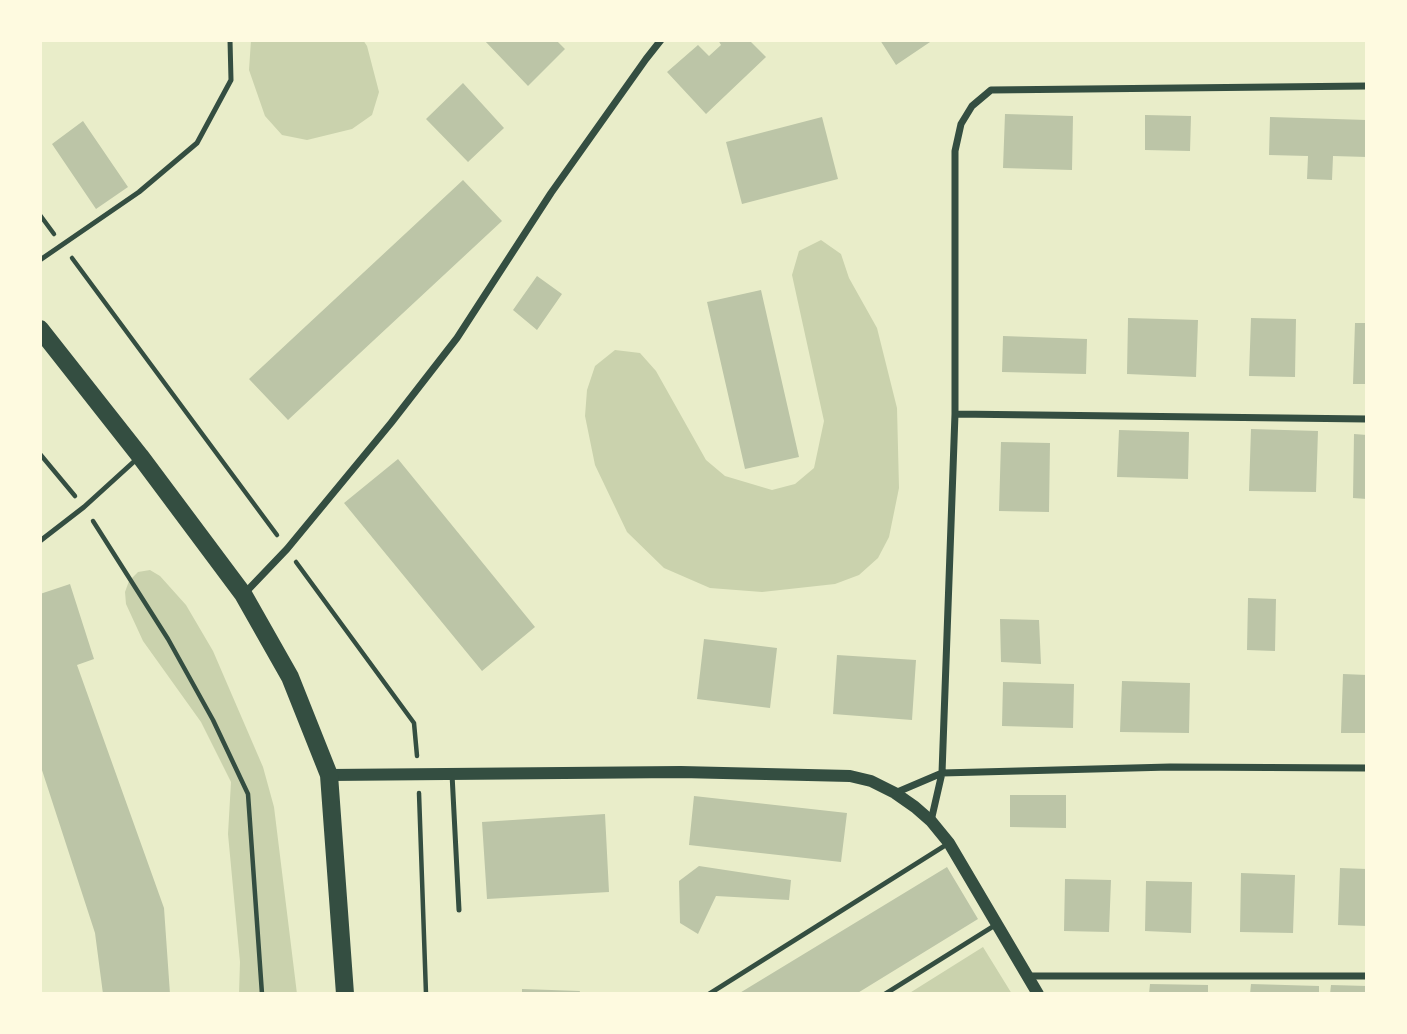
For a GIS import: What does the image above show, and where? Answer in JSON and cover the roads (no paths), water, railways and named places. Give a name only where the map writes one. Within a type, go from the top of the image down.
[{"type":"main road","points":[[40,329],[140,456],[243,594],[290,677],[329,775],[345,994]]},
{"type":"street","points":[[243,594],[287,549],[457,338],[551,193],[661,40]]},
{"type":"street","points":[[931,821],[942,773],[955,414],[955,151],[961,124],[972,106],[991,90],[1367,86]]},
{"type":"street","points":[[955,414],[1367,419]]},
{"type":"street","points":[[895,793],[942,773],[1170,767],[1367,768]]},
{"type":"street","points":[[329,775],[681,772],[849,776],[871,781],[915,807],[949,843],[1038,994]]},
{"type":"street","points":[[1027,976],[1367,976]]},
{"type":"lane","points":[[40,260],[139,192],[197,144],[231,80],[230,40]]},
{"type":"lane","points":[[40,541],[84,507],[140,456]]},
{"type":"lane","points":[[453,774],[459,910]]},
{"type":"lane","points":[[709,994],[949,843]]},
{"type":"lane","points":[[886,994],[997,924]]}]
